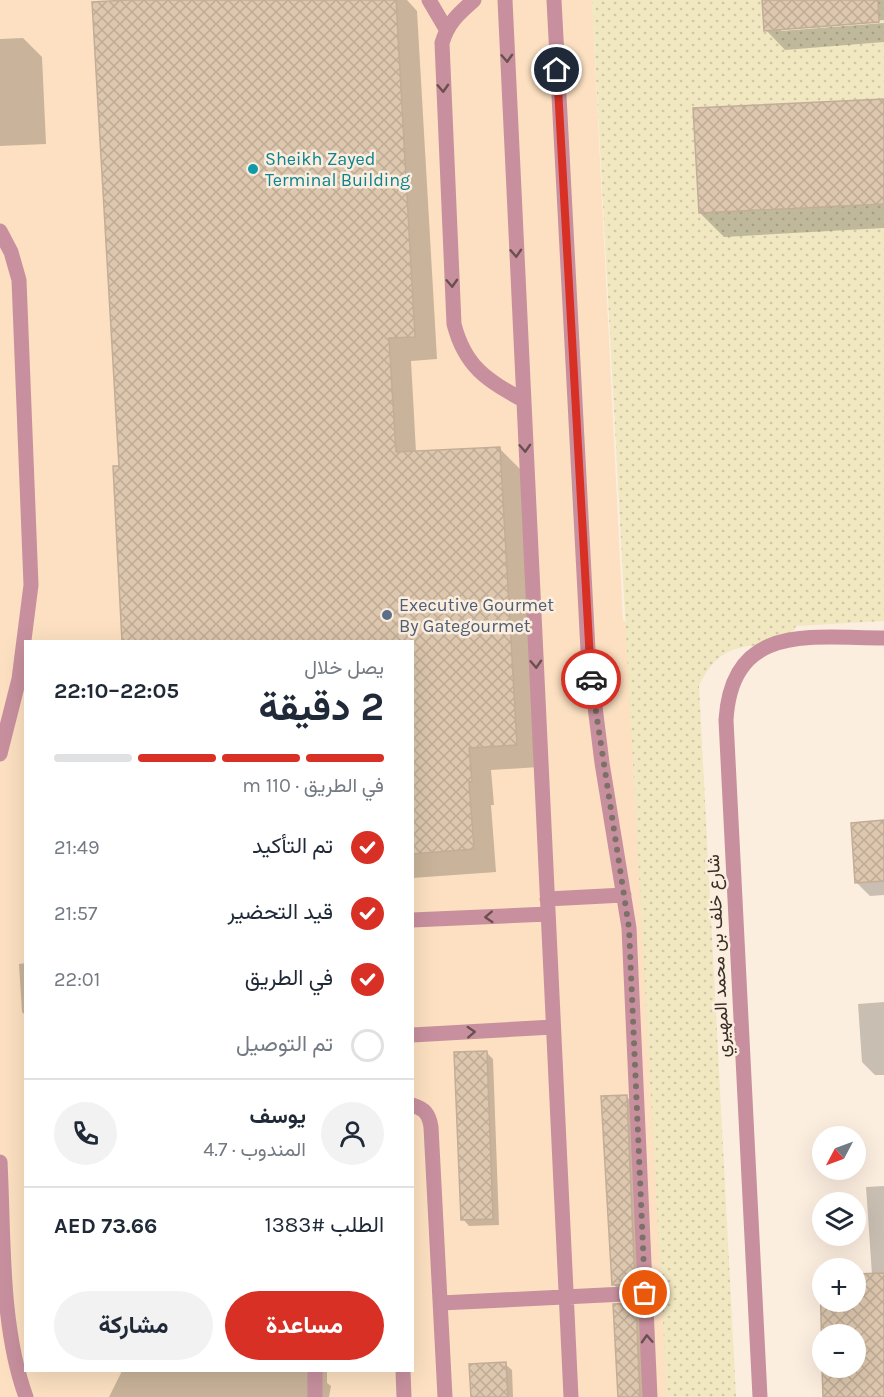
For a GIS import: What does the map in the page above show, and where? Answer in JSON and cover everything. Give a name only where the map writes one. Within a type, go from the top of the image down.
[{"type":"street","points":[[429,0],[446,29]]},
{"type":"street","points":[[474,0],[454,16],[446,29],[442,58],[454,324],[467,358],[479,372],[523,400]]},
{"type":"street","points":[[504,0],[571,1397]]},
{"type":"street","points":[[554,0],[588,650],[602,763],[629,928],[650,1397]]},
{"type":"street","points":[[0,231],[11,252],[19,280],[31,537],[31,585],[26,640]]},
{"type":"street","name":"شارع خلف بن محمد المهيري","points":[[760,1397],[726,720],[728,695],[738,670],[761,649],[793,638],[884,638]]},
{"type":"street","points":[[0,754],[24,650]]},
{"type":"street","points":[[547,899],[624,895]]},
{"type":"street","points":[[414,920],[548,914]]},
{"type":"street","points":[[414,1035],[553,1027]]},
{"type":"street","points":[[414,1106],[421,1108],[429,1116],[431,1127],[445,1397]]},
{"type":"street","points":[[0,1162],[9,1316],[14,1353],[26,1397]]},
{"type":"street","points":[[441,1303],[645,1293]]},
{"type":"street","points":[[315,1372],[315,1397]]},
{"type":"street","points":[[403,1372],[404,1397]]},
{"type":"shaded area","points":[[0,0],[592,0],[623,620],[673,669],[712,1397],[0,1397]]},
{"type":"sand","points":[[592,0],[884,0],[884,621],[796,626],[788,643],[746,646],[725,654],[715,661],[699,686],[736,1397],[667,1397]]},
{"type":"building","points":[[396,0],[415,337],[389,338],[396,452],[500,447],[517,745],[469,748],[474,849],[414,854],[414,640],[122,640],[113,466],[119,466],[92,2]]},
{"type":"building","points":[[762,0],[878,0],[879,22],[764,31]]},
{"type":"building","points":[[884,99],[884,204],[699,213],[693,108]]},
{"type":"building","points":[[884,820],[884,881],[855,883],[851,823]]},
{"type":"building","points":[[487,1051],[493,1219],[461,1220],[454,1052]]},
{"type":"building","points":[[627,1095],[635,1284],[612,1285],[601,1096]]},
{"type":"building","points":[[884,1273],[884,1397],[823,1397],[822,1378],[866,1378],[866,1324],[821,1324],[821,1312],[866,1312],[866,1274]]},
{"type":"building","points":[[636,1303],[640,1397],[618,1397],[613,1304]]},
{"type":"building","points":[[506,1362],[508,1397],[471,1397],[469,1364]]},
{"type":"way so far","points":[[591,679],[629,928],[645,1293]]},
{"type":"place","name":"Sheikh Zayed Terminal Building","points":[[253,169]]},
{"type":"place","name":"Executive Gourmet By Gategourmet","points":[[387,615]]},
{"type":"route","points":[[557,70],[591,679]]}]
